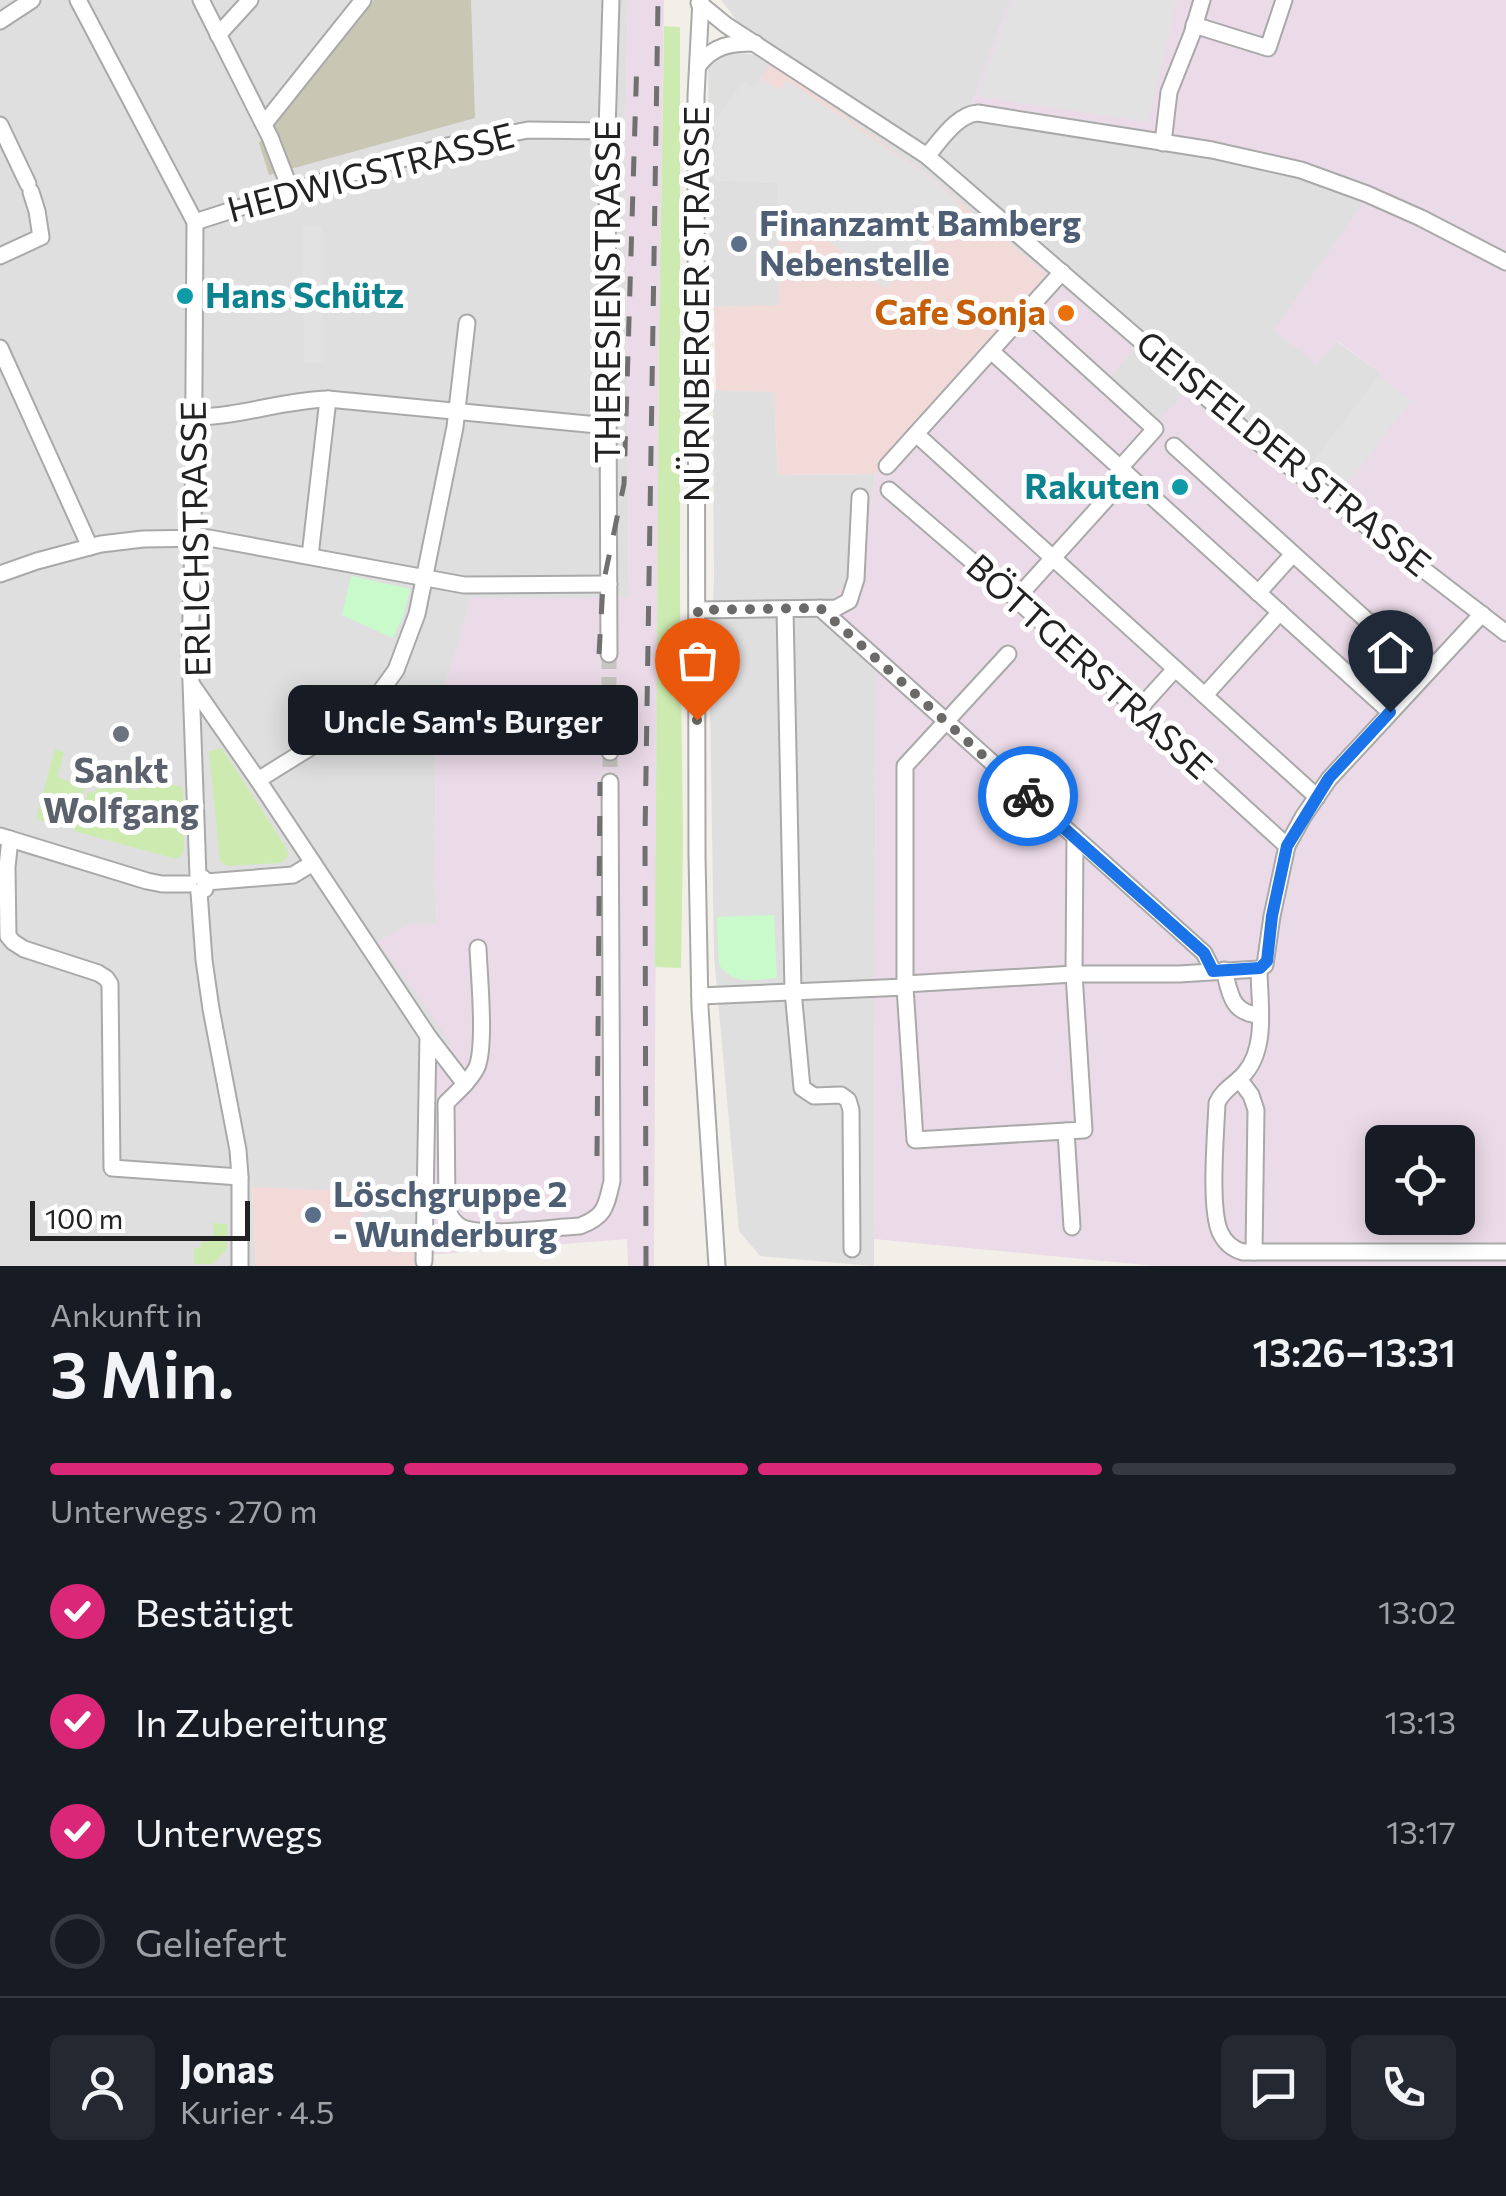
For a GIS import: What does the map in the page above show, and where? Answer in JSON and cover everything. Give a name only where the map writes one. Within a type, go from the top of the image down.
[{"type":"street","points":[[0,22],[32,0]]},
{"type":"street","name":"ERLICHSTRASSE","points":[[78,0],[195,222],[192,685],[428,1036],[465,1084]]},
{"type":"street","points":[[201,0],[264,124],[290,191]]},
{"type":"street","points":[[218,35],[250,0]]},
{"type":"street","points":[[264,124],[363,0]]},
{"type":"street","name":"THERESIENSTRASSE","points":[[609,654],[607,132],[612,0]]},
{"type":"street","points":[[1163,142],[1169,92],[1202,0]]},
{"type":"street","points":[[1194,25],[1268,48],[1284,0]]},
{"type":"street","name":"GEISFELDER STRASSE","points":[[699,2],[927,156],[1258,443],[1506,633]]},
{"type":"street","name":"NÜRNBERGER STRASSE","points":[[699,2],[697,856],[700,996],[717,1264]]},
{"type":"street","points":[[698,66],[706,55],[724,45],[755,43]]},
{"type":"street","points":[[927,156],[960,121],[978,113],[1254,158],[1367,194],[1506,262]]},
{"type":"street","points":[[0,126],[30,188],[40,237],[0,256]]},
{"type":"street","name":"HEDWIGSTRASSE","points":[[195,222],[416,154],[528,130],[607,132]]},
{"type":"street","points":[[886,466],[1062,272]]},
{"type":"street","name":"GEISFELDER STRASSE","points":[[1026,312],[1155,429],[1124,472]]},
{"type":"street","points":[[258,780],[356,718],[370,706],[396,670],[417,614],[457,413],[467,323]]},
{"type":"street","points":[[0,348],[90,547]]},
{"type":"street","points":[[991,351],[1390,712]]},
{"type":"street","points":[[194,417],[219,417],[303,400],[328,400],[608,426]]},
{"type":"street","points":[[310,556],[328,400]]},
{"type":"street","points":[[916,434],[1317,797]]},
{"type":"street","name":"GEISFELDER STRASSE","points":[[1174,446],[1426,674]]},
{"type":"street","points":[[1016,600],[1124,472]]},
{"type":"street","name":"BÖTTGERSTRASSE","points":[[890,490],[1287,846]]},
{"type":"street","points":[[698,610],[828,608],[849,600],[856,580],[860,497]]},
{"type":"street","points":[[0,574],[90,547],[144,539],[209,538],[464,585],[609,584]]},
{"type":"street","points":[[1258,592],[1293,554]]},
{"type":"street","points":[[828,608],[946,722],[1204,953],[1219,970],[1238,1008],[1259,1015]]},
{"type":"street","points":[[785,610],[793,991],[802,1088],[814,1096],[841,1095],[848,1100],[852,1249]]},
{"type":"street","points":[[1204,695],[1280,612]]},
{"type":"street","points":[[700,996],[1074,974],[1179,974],[1260,968],[1265,965],[1268,952],[1287,846],[1317,797],[1329,778],[1482,614]]},
{"type":"street","points":[[1008,654],[905,766],[905,985],[914,1140],[1084,1130],[1074,974],[1075,837]]},
{"type":"street","points":[[1138,710],[1176,669]]},
{"type":"street","points":[[192,685],[198,884],[211,1009],[238,1150],[240,1266]]},
{"type":"street","points":[[610,711],[610,752]]},
{"type":"street","points":[[478,948],[481,1051],[476,1068],[446,1103],[446,1209],[462,1228],[478,1232],[580,1226],[603,1212],[612,1181],[610,782]]},
{"type":"street","points":[[240,1177],[112,1168],[110,984],[98,973],[24,948],[8,936],[5,837],[162,884],[293,874],[313,863]]},
{"type":"street","points":[[1260,968],[1258,1050],[1250,1065],[1217,1102],[1215,1211],[1220,1234],[1229,1246],[1243,1252],[1506,1252]]},
{"type":"street","points":[[424,1261],[428,1036]]},
{"type":"street","points":[[1238,1079],[1251,1094],[1256,1110],[1254,1252]]},
{"type":"street","points":[[1066,1131],[1072,1228]]},
{"type":"shaded area","points":[[0,0],[628,0],[625,145],[629,599],[472,598],[436,714],[437,925],[407,924],[452,1044],[428,1239],[362,1237],[362,1192],[252,1188],[256,1266],[0,1266]]},
{"type":"shaded area","points":[[374,0],[471,0],[475,118],[269,175],[259,143]]},
{"type":"shaded area","points":[[628,0],[664,0],[654,1266],[628,1266],[627,1239],[428,1255],[431,1060],[452,1044],[379,942],[407,924],[437,924],[436,713],[472,598],[629,598],[625,145]]},
{"type":"shaded area","points":[[721,0],[1010,0],[967,117],[1226,160],[1315,180],[1365,198],[1316,364],[1336,341],[1381,373],[1297,484],[1185,394],[1159,421],[1109,377],[1134,349],[930,177],[744,81],[713,127],[721,134],[715,180],[777,183],[780,306],[714,307],[710,291],[708,65],[714,58],[732,52],[764,56]]},
{"type":"shaded area","points":[[1010,0],[1506,0],[1506,1266],[1156,1266],[874,1239],[876,671],[818,616],[864,562],[875,474],[1048,275],[1134,349],[1110,377],[1158,421],[1185,393],[1296,484],[1381,373],[1337,341],[1317,364],[1274,331],[1365,199],[1315,180],[1226,160],[967,117]]},
{"type":"shaded area","points":[[1013,0],[1177,0],[1148,122],[977,96]]},
{"type":"shaded area","points":[[771,63],[930,177],[1048,275],[875,474],[778,475],[774,392],[716,390],[714,307],[780,305],[777,183],[714,180],[714,145],[721,134],[712,127],[743,81],[754,88]]},
{"type":"shaded area","points":[[761,78],[779,90],[787,80],[929,177],[961,205],[885,289],[817,233],[779,230],[777,183],[714,180],[714,145],[721,134],[712,127],[743,81],[754,88]]},
{"type":"shaded area","points":[[303,226],[322,226],[323,362],[304,362]]},
{"type":"shaded area","points":[[1379,376],[1411,401],[1344,488],[1312,463]]},
{"type":"shaded area","points":[[716,390],[774,391],[778,475],[875,474],[864,562],[876,671],[874,1266],[760,1256],[739,1231],[714,957],[710,704]]},
{"type":"shaded area","points":[[252,1187],[362,1192],[362,1237],[420,1239],[421,1266],[256,1266]]},
{"type":"green space","points":[[664,26],[680,27],[681,968],[655,967]]},
{"type":"green space","points":[[351,576],[410,589],[393,638],[342,615]]},
{"type":"green space","points":[[222,748],[287,849],[288,856],[281,863],[227,866],[220,861],[209,751]]},
{"type":"green space","points":[[55,749],[64,752],[57,777],[85,787],[69,829],[36,819]]},
{"type":"green space","points":[[142,775],[183,788],[184,850],[176,859],[74,831],[88,791],[102,790],[105,781],[137,791]]},
{"type":"green space","points":[[774,915],[777,978],[745,980],[725,972],[719,965],[717,917]]},
{"type":"green space","points":[[211,1223],[227,1224],[226,1250],[213,1264],[194,1264],[194,1247],[200,1248],[201,1242],[208,1242],[214,1235]]},
{"type":"tunnel","points":[[609,654],[609,711]]},
{"type":"tunnel","points":[[610,752],[610,782]]},
{"type":"railway","points":[[646,1266],[645,836],[658,0]]},
{"type":"railway","points":[[599,654],[603,585],[624,484],[637,57]]},
{"type":"railway","points":[[597,1156],[600,782]]},
{"type":"way so far","points":[[697,720],[698,610],[820,608],[1028,796]]},
{"type":"place","name":"Finanzamt Bamberg Nebenstelle","points":[[739,244]]},
{"type":"place","name":"Hans Schütz","points":[[185,296]]},
{"type":"place","name":"Cafe Sonja","points":[[1066,313]]},
{"type":"place","name":"Rakuten","points":[[1180,487]]},
{"type":"place","name":"Uncle Sam's Burger","points":[[697,720]]},
{"type":"place","name":"Sankt Wolfgang","points":[[121,734]]},
{"type":"place","name":"Löschgruppe 2 - Wunderburg","points":[[313,1215]]},
{"type":"route","points":[[1028,796],[1204,953],[1213,971],[1260,968],[1267,961],[1287,846],[1329,778],[1390,712]]}]
